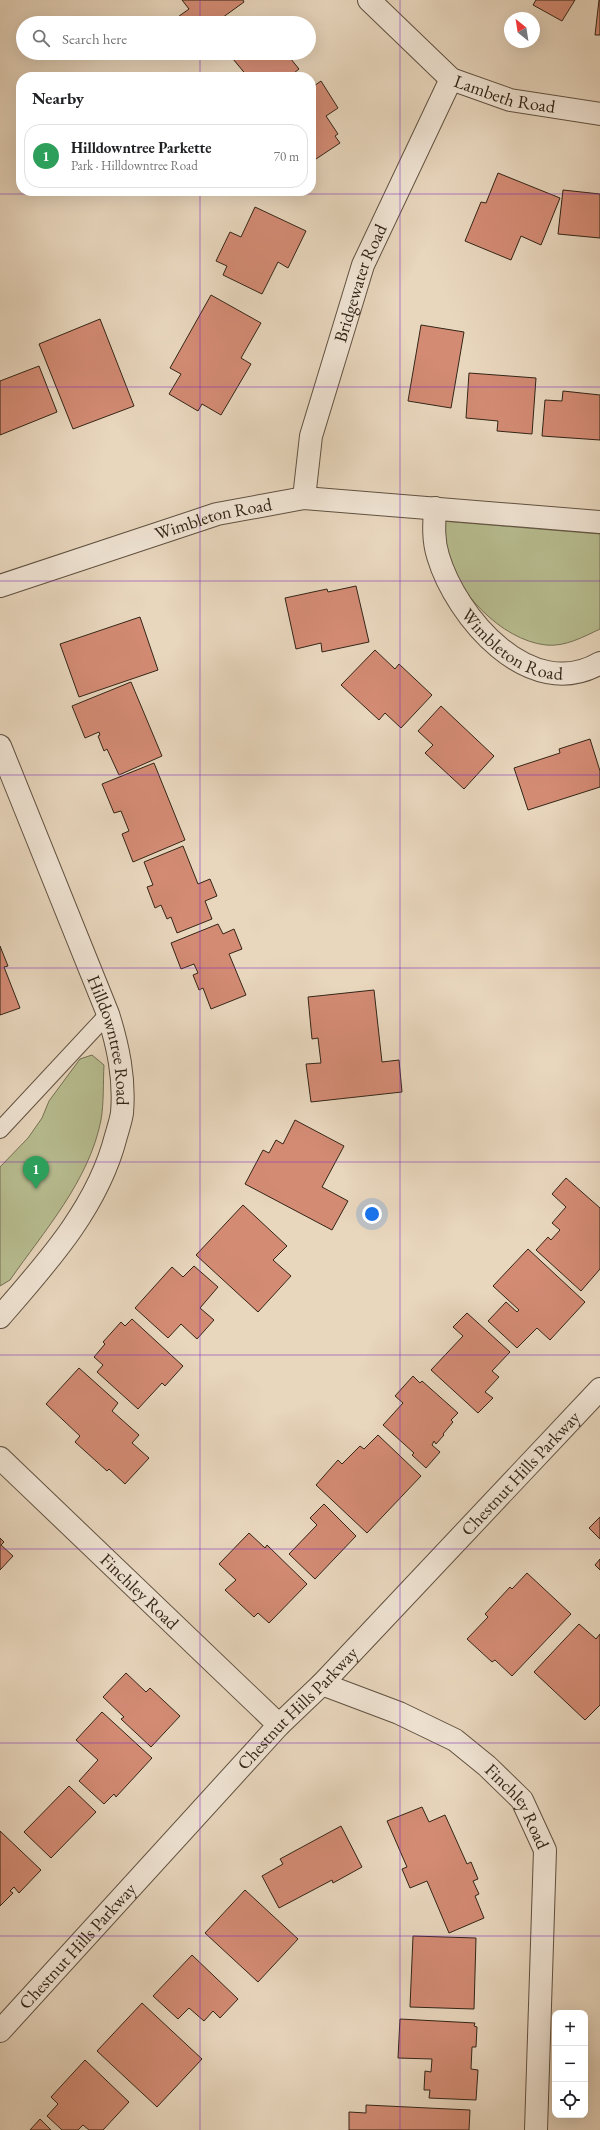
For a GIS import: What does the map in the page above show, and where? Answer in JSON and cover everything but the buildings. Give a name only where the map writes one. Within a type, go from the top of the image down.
[{"type":"street","name":"Lambeth Road","points":[[369,0],[451,79],[510,100],[600,114]]},
{"type":"street","name":"Bridgewater Road","points":[[304,498],[311,436],[363,265],[451,79]]},
{"type":"street","name":"Wimbleton Road","points":[[0,586],[217,514],[304,498],[600,522]]},
{"type":"street","name":"Wimbleton Road","points":[[435,508],[433,535],[445,576],[463,609],[486,635],[514,659],[538,669],[563,674],[574,673],[600,663]]},
{"type":"street","name":"Hilldowntree Road","points":[[0,746],[108,1014],[118,1046],[123,1082],[122,1114],[112,1151],[95,1190],[68,1234],[44,1267],[0,1317]]},
{"type":"street","name":"Chestnut Hills Parkway","points":[[0,2032],[279,1725],[322,1684],[600,1389]]},
{"type":"street","name":"Finchley Road","points":[[0,1458],[279,1725]]},
{"type":"street","name":"Finchley Road","points":[[322,1684],[399,1713],[455,1740],[488,1766],[522,1800],[545,1850],[536,2130]]},
{"type":"lane","points":[[0,1130],[108,1014]]},
{"type":"green space","points":[[442,521],[600,534],[600,629],[567,643],[553,645],[529,641],[512,634],[482,610],[469,596],[458,580],[441,545]]},
{"type":"green space","points":[[92,1055],[104,1065],[101,1120],[95,1142],[76,1185],[51,1224],[10,1280],[0,1286],[0,1167],[28,1138],[42,1118],[49,1101],[80,1059]]},
{"type":"place","name":"Hilldowntree Parkette","points":[[36,1189]]}]
